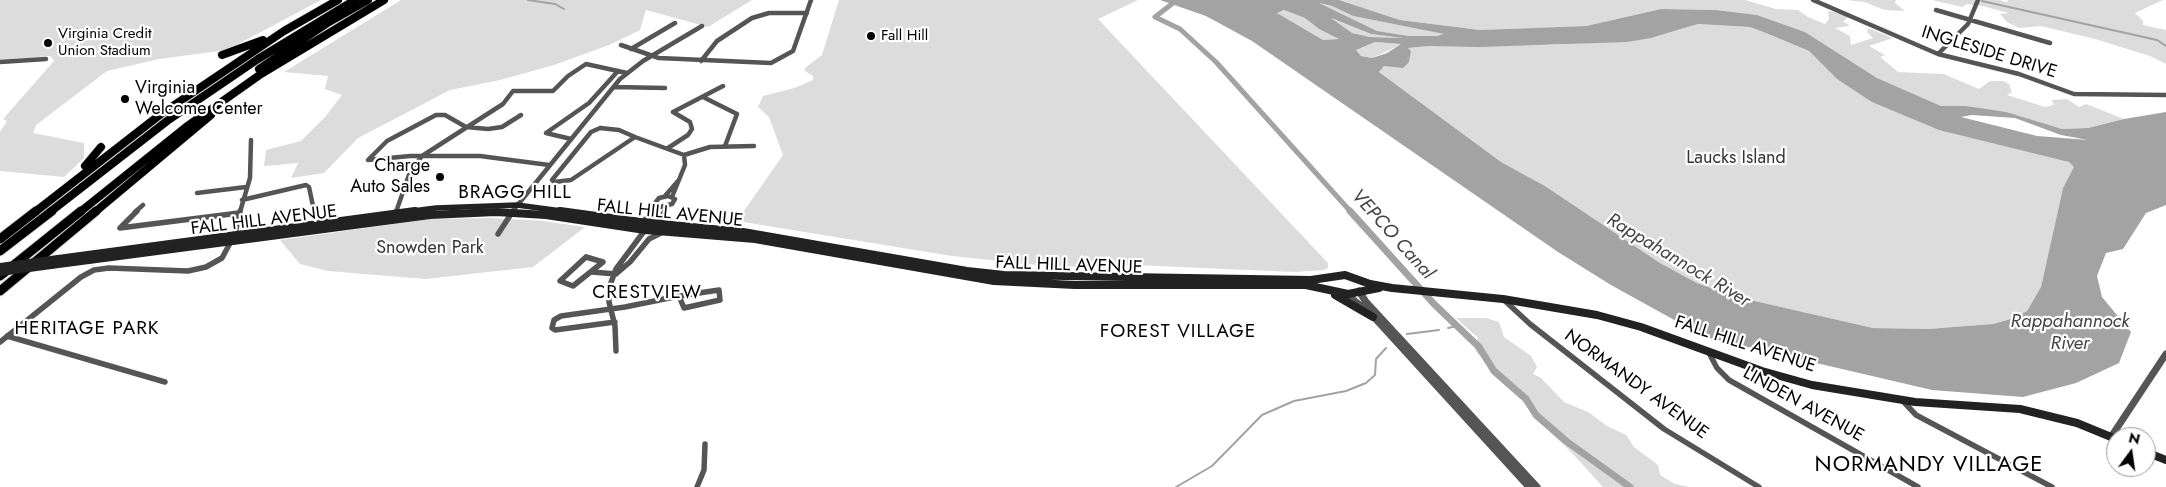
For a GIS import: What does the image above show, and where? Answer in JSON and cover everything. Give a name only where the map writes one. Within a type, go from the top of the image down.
[{"type":"highway","points":[[0,239],[161,114],[284,31],[338,0]]},
{"type":"highway","points":[[0,251],[167,121],[258,59],[355,0]]},
{"type":"highway","points":[[0,276],[164,140],[246,78],[329,22],[368,0]]},
{"type":"highway","points":[[142,159],[289,56],[384,0]]},
{"type":"highway","points":[[222,55],[284,31]]},
{"type":"highway","points":[[0,291],[148,166],[289,56]]},
{"type":"highway","points":[[63,189],[69,180],[96,155],[101,147]]},
{"type":"main road","name":"FALL HILL AVENUE","points":[[0,272],[396,213],[446,207],[517,205],[641,222],[743,232],[967,271],[1004,275],[1311,280],[1345,275],[1395,288],[1503,299],[1621,321],[1785,378],[1901,400],[2020,409],[2062,418],[2106,435]]},
{"type":"main road","name":"FALL HILL AVENUE","points":[[0,266],[430,215],[513,212],[561,217],[645,230],[755,239],[994,282],[1035,284],[1306,285],[1346,294],[1395,288]]},
{"type":"main road","points":[[645,230],[658,224]]},
{"type":"main road","points":[[1334,277],[1332,285],[1336,291]]},
{"type":"main road","points":[[1357,279],[1362,285],[1360,291]]},
{"type":"main road","points":[[1253,286],[1320,290],[1347,301],[1373,318]]},
{"type":"street","points":[[621,45],[651,56],[701,61],[759,64],[780,60],[793,51],[811,0]]},
{"type":"street","name":"INGLESIDE DRIVE","points":[[1813,0],[1938,54],[2019,74],[2074,94],[2166,95]]},
{"type":"street","points":[[1938,54],[1970,20],[1978,0]]},
{"type":"street","points":[[1936,10],[2050,43]]},
{"type":"street","points":[[701,61],[717,41],[752,18],[769,13],[807,13]]},
{"type":"street","points":[[631,49],[675,23]]},
{"type":"street","points":[[498,234],[517,205],[549,165],[627,73],[651,56],[702,26]]},
{"type":"street","points":[[0,62],[46,59]]},
{"type":"street","points":[[396,213],[410,172],[422,156],[503,104],[516,90],[552,91],[568,76],[586,64],[627,73]]},
{"type":"street","points":[[571,139],[546,133],[589,102],[618,71]]},
{"type":"street","points":[[668,148],[688,135],[693,124],[673,112],[723,86]]},
{"type":"street","points":[[614,87],[665,88]]},
{"type":"street","points":[[703,97],[737,114],[725,146]]},
{"type":"street","points":[[521,115],[498,128],[466,127],[445,115],[436,115],[387,141],[368,159],[375,161],[422,156],[497,157],[549,165]]},
{"type":"street","points":[[635,137],[571,180],[563,182],[552,180],[595,129],[619,130],[684,155],[703,148],[754,146]]},
{"type":"street","points":[[0,342],[81,277],[94,270],[109,268],[179,272],[197,270],[222,258],[234,238],[252,166],[251,140]]},
{"type":"street","points":[[679,181],[665,196],[656,202],[656,205],[667,207],[674,203],[672,197],[679,181],[685,165],[684,155]]},
{"type":"street","points":[[242,200],[306,185],[309,186],[313,206]]},
{"type":"street","points":[[198,193],[246,187]]},
{"type":"street","points":[[665,196],[672,197]]},
{"type":"street","points":[[143,205],[120,228],[239,214]]},
{"type":"street","points":[[641,222],[652,216],[660,207]]},
{"type":"street","points":[[658,224],[667,207]]},
{"type":"street","points":[[616,351],[615,322],[608,295],[616,269],[645,230]]},
{"type":"street","points":[[592,272],[603,262],[592,256],[586,257],[560,281],[573,286],[592,272],[616,274],[630,262],[648,239],[666,232]]},
{"type":"street","points":[[615,322],[555,330],[552,328],[554,320],[561,316],[679,296],[718,290],[720,300],[684,308],[679,296]]},
{"type":"street","points":[[1360,291],[1366,302],[1537,487]]},
{"type":"street","points":[[1346,294],[1373,318],[1529,487]]},
{"type":"street","name":"NORMANDY AVENUE","points":[[1503,299],[1530,324],[1664,428],[1759,487]]},
{"type":"street","points":[[7,336],[164,382]]},
{"type":"street","name":"LINDEN AVENUE","points":[[1710,353],[1717,368],[1729,380],[1918,487]]},
{"type":"street","points":[[2121,427],[2166,354]]},
{"type":"street","points":[[1901,400],[1916,414],[1940,429],[2052,487]]},
{"type":"street","points":[[697,487],[705,461],[705,444]]},
{"type":"green space","points":[[0,0],[321,0],[227,50],[159,59],[107,71],[36,125],[33,133],[84,143],[84,158],[64,177],[0,171],[0,132],[7,121],[3,119],[54,61],[50,56],[0,60]]},
{"type":"green space","points":[[401,0],[752,0],[708,27],[646,10],[640,30],[609,45],[554,65],[500,80],[450,90],[358,138],[324,173],[291,178],[298,163],[264,166],[266,150],[301,141],[325,117],[342,95],[325,89],[328,76],[284,72]]},
{"type":"green space","points":[[839,0],[1138,0],[1098,19],[1328,263],[1328,268],[1324,270],[1295,272],[1135,265],[1057,267],[952,256],[737,221],[783,155],[769,117],[758,107],[763,96],[794,88],[813,80],[813,76],[805,71],[805,68],[822,55]]},
{"type":"green space","points":[[1339,0],[1745,0],[1776,9],[1798,10],[1808,17],[1825,24],[1829,19],[1828,11],[1848,17],[1843,22],[1849,26],[1835,28],[1850,36],[1851,45],[1873,38],[1867,32],[1868,28],[1893,38],[1869,46],[1885,55],[1880,57],[1898,72],[1944,74],[1979,89],[1990,81],[2003,81],[2009,84],[2012,92],[2007,95],[2045,107],[2054,105],[2052,100],[2067,99],[2079,107],[2086,104],[2124,119],[2088,128],[2062,129],[1966,106],[1941,106],[1877,78],[1805,32],[1757,15],[1716,10],[1661,9],[1586,26],[1480,30],[1400,20]]},
{"type":"green space","points":[[1847,0],[1896,0],[1895,3],[1905,11],[1885,10],[1864,2]]},
{"type":"green space","points":[[1932,0],[1999,0],[2007,2],[2008,0],[2163,0],[2135,13],[2143,21],[2143,25],[2166,30],[2166,64],[2150,56],[2095,39],[2041,26],[2019,28],[2007,22],[2000,14],[2009,13],[1982,6],[1967,4],[1962,7]]},
{"type":"green space","points":[[1317,3],[1332,6],[1353,16],[1446,34],[1437,36],[1409,36],[1377,31]]},
{"type":"green space","points":[[1284,10],[1305,18],[1319,29],[1340,39],[1323,40],[1277,13]]},
{"type":"green space","points":[[1330,18],[1371,34],[1403,38],[1370,37],[1352,33]]},
{"type":"green space","name":"Laucks Island","points":[[1698,24],[1750,27],[1766,33],[1809,51],[1837,79],[2069,162],[2075,167],[2063,188],[2041,287],[2027,311],[2014,318],[1993,324],[1928,329],[1873,328],[1737,297],[1697,283],[1660,263],[1545,186],[1501,162],[1379,72],[1384,66],[1409,62],[1411,51],[1407,48],[1429,46],[1554,45],[1651,38]]},
{"type":"green space","points":[[1375,42],[1402,44],[1372,58],[1361,56],[1356,50]]},
{"type":"green space","name":"Snowden Park","points":[[491,218],[543,221],[585,227],[533,267],[426,279],[328,271],[300,264],[280,240],[430,219]]},
{"type":"green space","points":[[1456,318],[1486,318],[1499,322],[1504,337],[1531,356],[1537,367],[1533,374],[1541,378],[1564,402],[1588,412],[1607,426],[1626,435],[1634,447],[1658,465],[1660,475],[1675,484],[1689,487],[1603,487],[1535,417],[1521,399],[1497,378],[1475,350],[1478,338]]},
{"type":"water","name":"Rappahannock River","points":[[1160,0],[1339,0],[1400,20],[1480,30],[1586,26],[1661,9],[1716,10],[1757,15],[1805,32],[1877,78],[1941,106],[1966,106],[2006,112],[2062,129],[2088,128],[2124,119],[2166,112],[2166,205],[2146,213],[2123,249],[2106,253],[2097,276],[2102,297],[2131,332],[2119,363],[2076,383],[2023,397],[1932,390],[1705,337],[1611,285],[1558,252],[1252,41],[1206,16]],"holes":[[[1319,3],[1332,6],[1353,16],[1444,34],[1437,36],[1409,36],[1377,31]],[[1284,10],[1305,18],[1319,29],[1339,39],[1323,40],[1277,13]],[[1331,18],[1371,34],[1403,38],[1370,37],[1352,33]],[[1698,24],[1750,27],[1809,51],[1837,79],[1872,102],[1939,130],[2069,162],[2074,167],[2063,188],[2041,287],[2027,311],[2014,318],[1993,324],[1928,329],[1873,328],[1737,297],[1697,283],[1660,263],[1545,186],[1501,162],[1379,72],[1384,66],[1403,68],[1409,62],[1411,51],[1408,48],[1627,42],[1651,38]],[[1375,42],[1401,44],[1387,53],[1372,58],[1361,56],[1356,50]],[[1972,115],[2015,118],[2061,135],[2088,140],[2037,136],[1961,117]]]},
{"type":"waterway","points":[[528,0],[555,4],[564,9]]},
{"type":"waterway","name":"VEPCO Canal","points":[[1177,0],[1155,17],[1180,29],[1216,62],[1351,212]]},
{"type":"waterway","points":[[1982,1],[2157,40],[2166,46]]},
{"type":"waterway","name":"VEPCO Canal","points":[[1350,211],[1434,304],[1479,347],[1494,371],[1526,399],[1536,415],[1566,441],[1630,487]]},
{"type":"waterway","name":"VEPCO Canal","points":[[1448,328],[1457,326]]},
{"type":"waterway","points":[[1407,334],[1439,330]]},
{"type":"waterway","points":[[1176,487],[1212,466],[1262,415],[1294,401],[1346,391],[1366,383],[1375,375],[1376,359],[1386,348]]},
{"type":"place","name":"Fall Hill","points":[[871,36]]},
{"type":"place","name":"Virginia Credit Union Stadium","points":[[48,43]]},
{"type":"place","name":"Virginia Welcome Center","points":[[125,99]]},
{"type":"place","name":"Charge Auto Sales","points":[[440,177]]},
{"type":"district","name":"BRAGG HILL","points":[[515,193]]},
{"type":"district","name":"CRESTVIEW","points":[[647,293]]},
{"type":"district","name":"HERITAGE PARK","points":[[87,329]]},
{"type":"district","name":"FOREST VILLAGE","points":[[1178,332]]},
{"type":"district","name":"NORMANDY VILLAGE","points":[[1929,466]]}]
